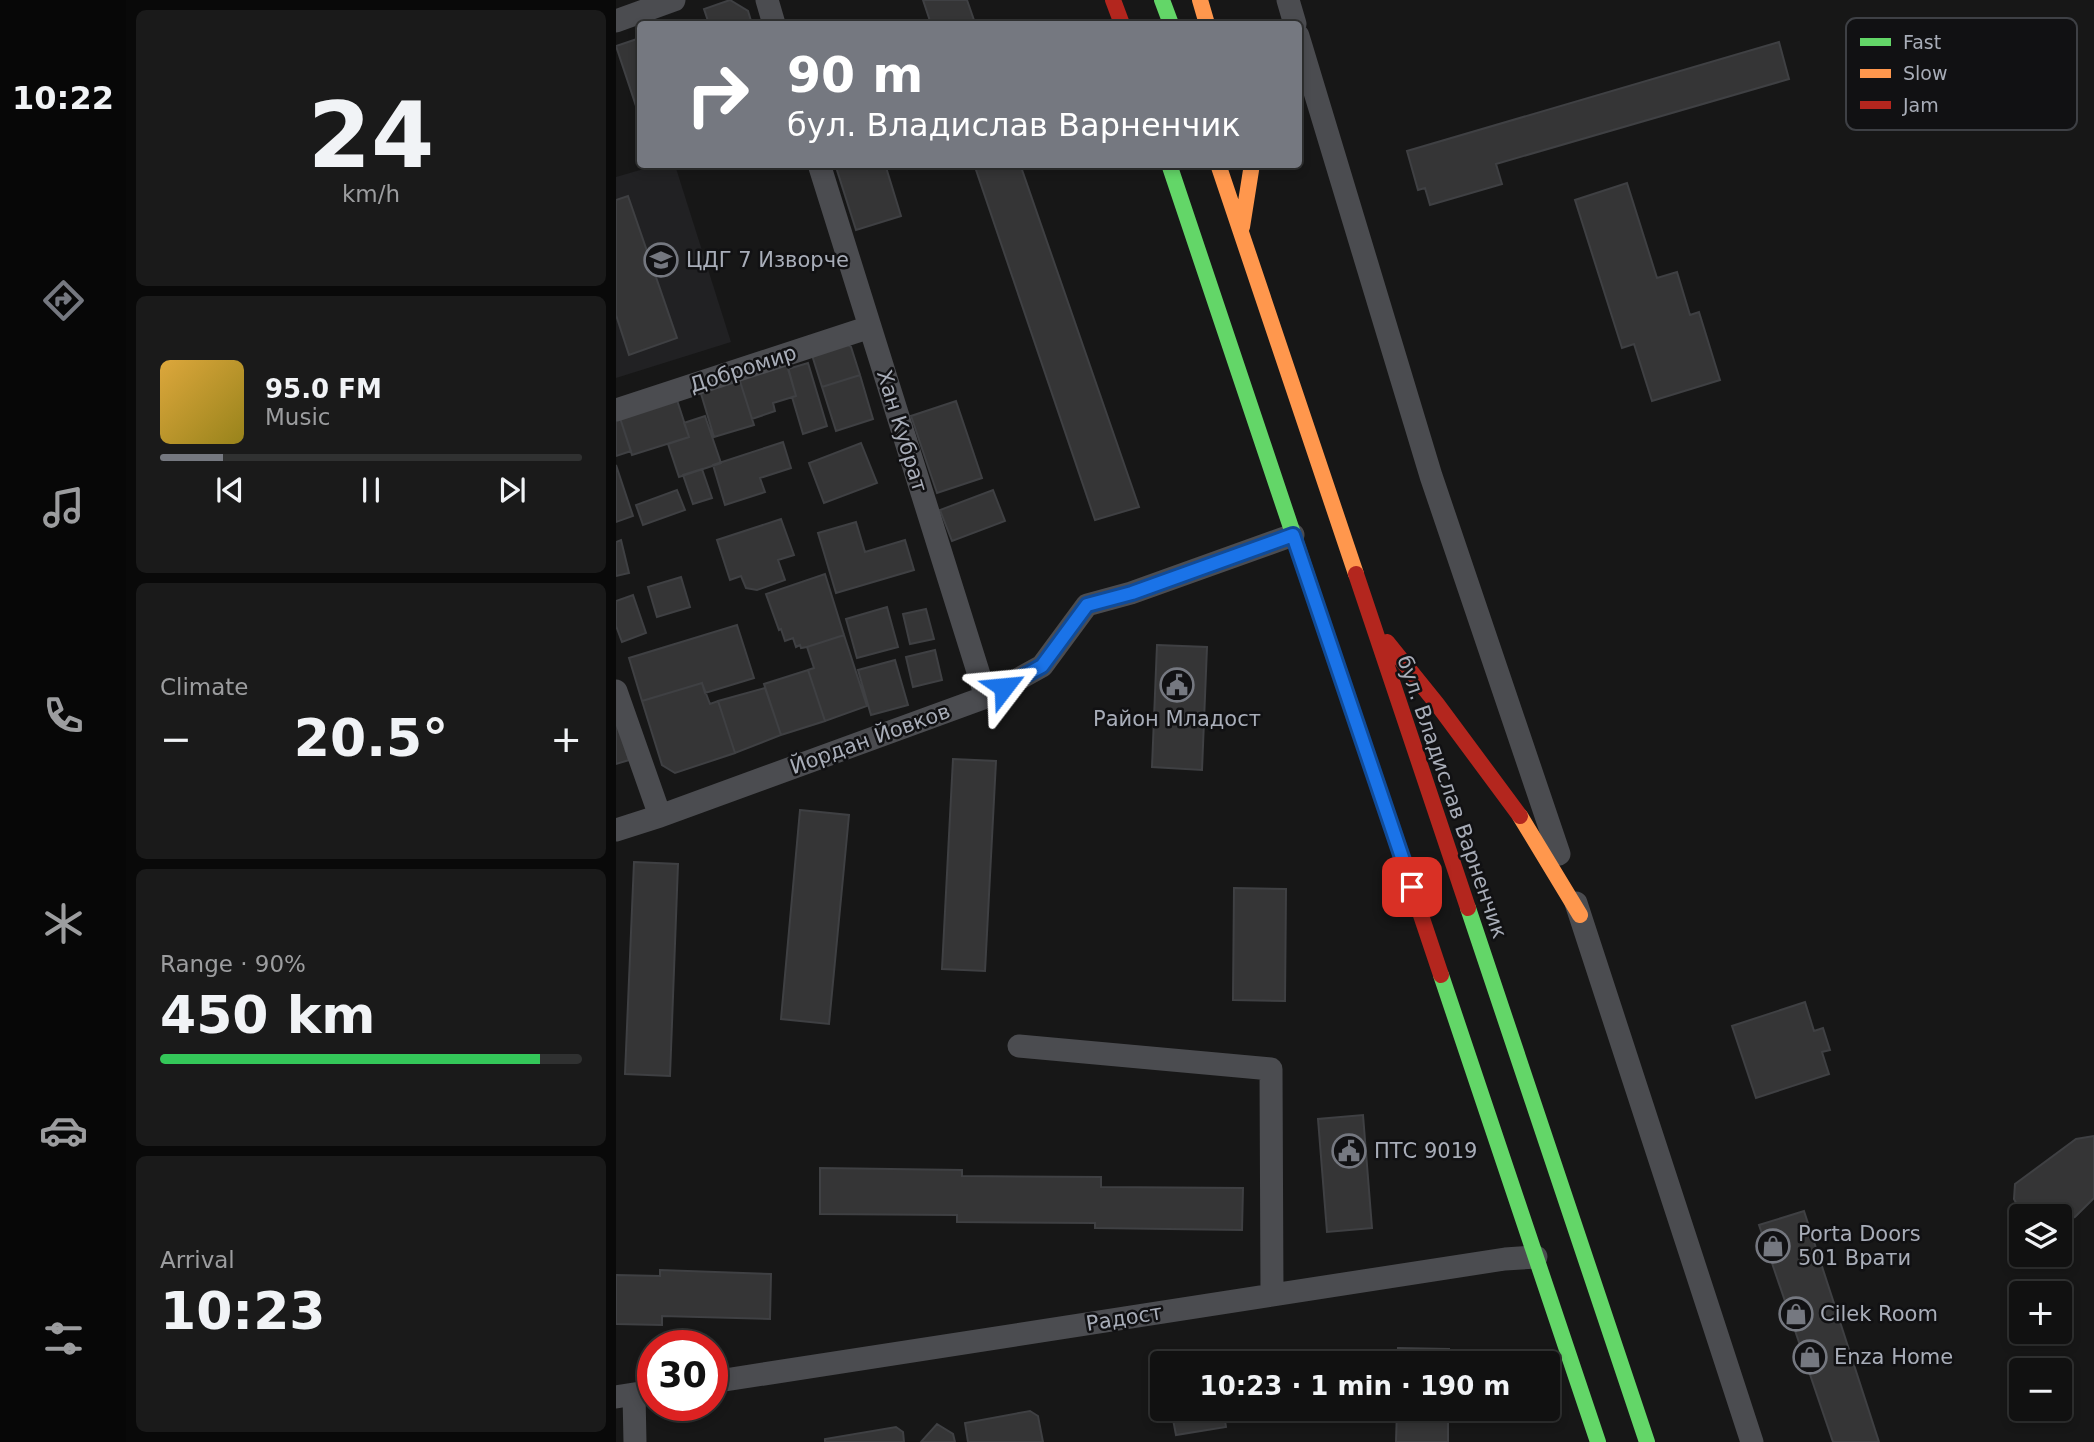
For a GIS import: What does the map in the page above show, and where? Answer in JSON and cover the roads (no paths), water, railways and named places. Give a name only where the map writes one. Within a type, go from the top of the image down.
[{"type":"main road","points":[[1114,0],[1121,21]]},
{"type":"main road","points":[[1162,0],[1170,21]]},
{"type":"main road","points":[[1199,0],[1206,21]]},
{"type":"main road","points":[[1170,168],[1598,1442]]},
{"type":"main road","name":"бул. Владислав Варненчик","points":[[1219,168],[1647,1442]]},
{"type":"main road","points":[[1241,235],[1251,168]]},
{"type":"main road","points":[[1372,623],[1437,704],[1530,829],[1580,915]]},
{"type":"street","points":[[616,21],[674,0]]},
{"type":"street","points":[[767,0],[773,21]]},
{"type":"street","points":[[1288,0],[1294,21]]},
{"type":"street","points":[[1302,49],[1431,476],[1580,915],[1752,1442]]},
{"type":"street","name":"Хан Кубрат","points":[[819,168],[986,697]]},
{"type":"street","name":"Добромир","points":[[616,410],[870,327]]},
{"type":"street","name":"Йордан Йовков","points":[[616,830],[986,697],[1042,666],[1087,605],[1132,593],[1293,535]]},
{"type":"street","points":[[616,691],[660,816]]},
{"type":"street","points":[[1019,1046],[1270,1069],[1272,1295]]},
{"type":"street","name":"Радост","points":[[728,1380],[1505,1259],[1536,1257]]},
{"type":"street","points":[[634,1394],[635,1442]]},
{"type":"place","name":"ЦДГ 7 Изворче","points":[[661,260]]},
{"type":"place","name":"Район Младост","points":[[1177,685]]},
{"type":"place","name":"ПТС 9019","points":[[1349,1151]]},
{"type":"place","name":"Porta Doors 501 Врати","points":[[1773,1246]]},
{"type":"place","name":"Cilek Room","points":[[1796,1314]]},
{"type":"place","name":"Enza Home","points":[[1810,1357]]}]
